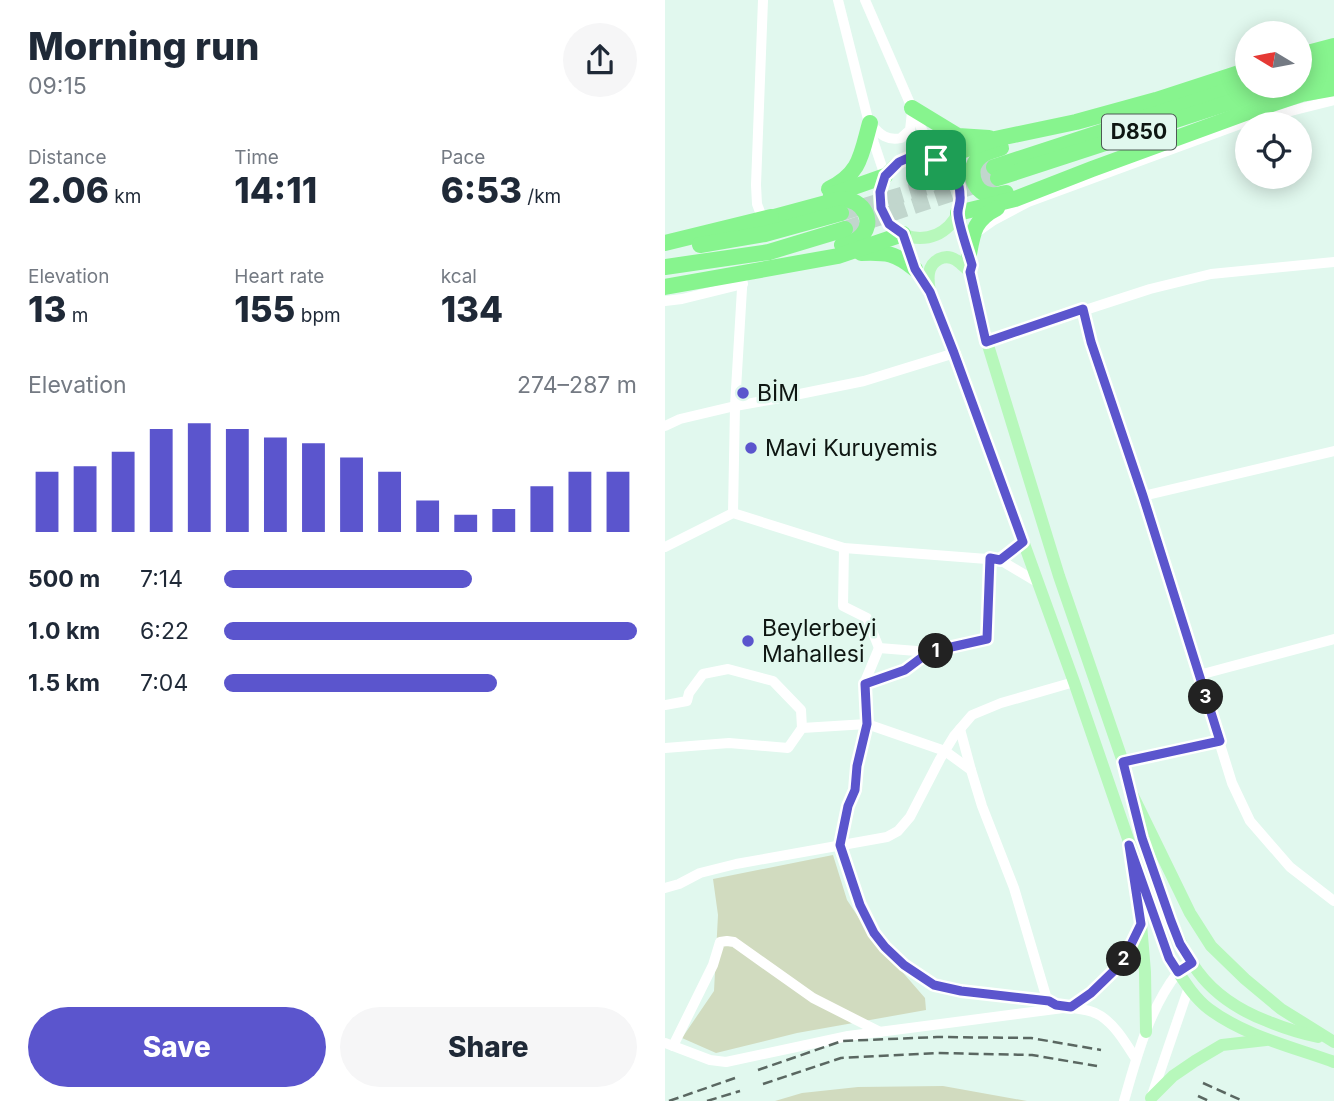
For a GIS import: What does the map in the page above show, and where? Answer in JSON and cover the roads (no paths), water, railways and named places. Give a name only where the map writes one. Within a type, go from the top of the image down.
[{"type":"highway","points":[[1313,52],[1334,46]]},
{"type":"highway","points":[[1313,64],[1334,58]]},
{"type":"highway","points":[[1313,78],[1334,73]]},
{"type":"highway","points":[[936,160],[995,139],[1076,122],[1235,74]]},
{"type":"highway","points":[[969,254],[972,235],[978,221],[1015,200],[1091,169],[1248,112],[1302,94],[1334,88]]},
{"type":"highway","name":"D850","points":[[1235,89],[996,173],[1241,98]]},
{"type":"highway","points":[[912,108],[958,136],[995,139]]},
{"type":"highway","points":[[1076,122],[983,154],[973,166],[973,180],[980,191],[999,195],[1091,169]]},
{"type":"highway","points":[[780,213],[843,182],[855,170],[870,123]]},
{"type":"highway","points":[[763,220],[885,176]]},
{"type":"highway","points":[[665,243],[846,199],[858,203],[867,219],[865,231],[857,240],[743,279],[665,287]]},
{"type":"highway","points":[[958,212],[1015,200]]},
{"type":"highway","points":[[665,251],[843,221],[769,252],[665,267]]},
{"type":"highway","points":[[838,256],[903,234]]},
{"type":"highway","points":[[769,268],[838,256],[878,253],[894,255],[915,269]]},
{"type":"main road","points":[[927,157],[936,160],[950,170],[959,185],[961,199],[958,212],[948,226],[934,235],[918,238],[903,234],[889,224],[881,208],[880,192],[885,176],[899,162],[908,158],[927,157]]},
{"type":"main road","points":[[958,212],[972,265],[970,272],[986,342],[1059,576],[1123,762],[1142,838],[1180,944],[1195,968],[1221,997],[1247,1013],[1297,1033],[1330,1040]]},
{"type":"main road","points":[[903,234],[915,269],[930,292],[954,353],[1169,958],[1208,1008],[1226,1020],[1334,1062]]},
{"type":"main road","points":[[930,292],[929,273],[932,264],[939,258],[956,260],[970,272]]},
{"type":"main road","points":[[1132,794],[1190,912],[1211,946],[1265,996],[1330,1040]]},
{"type":"main road","points":[[1129,845],[1141,924],[1146,1032]]},
{"type":"main road","points":[[1178,972],[1195,968]]},
{"type":"main road","points":[[1189,987],[1195,968]]},
{"type":"main road","points":[[1151,1099],[1173,1076],[1223,1045],[1270,1039]]},
{"type":"street","points":[[763,220],[757,204],[756,185],[764,0]]},
{"type":"street","points":[[838,0],[874,143],[885,176]]},
{"type":"street","points":[[865,0],[936,160]]},
{"type":"street","points":[[972,235],[994,220],[1041,198],[1243,123],[1334,100]]},
{"type":"street","points":[[870,123],[878,133],[888,138],[901,138],[910,130],[912,108]]},
{"type":"street","points":[[986,342],[1083,309],[1211,274],[1334,261]]},
{"type":"street","points":[[665,301],[683,299],[743,279],[735,406],[733,513]]},
{"type":"street","points":[[1083,309],[1091,342],[1143,496],[1232,783],[1250,821],[1290,867],[1334,901]]},
{"type":"street","points":[[665,426],[680,419],[735,406],[864,381],[954,353]]},
{"type":"street","points":[[1143,496],[1334,451]]},
{"type":"street","points":[[665,547],[733,513],[844,548],[995,559],[1037,582]]},
{"type":"street","points":[[995,559],[1023,542]]},
{"type":"street","points":[[844,548],[843,606],[867,618],[879,648],[865,684],[867,724],[857,766],[855,790],[848,806],[840,845],[860,905],[874,933],[909,970],[934,985],[1088,1009],[1102,1017],[1120,1034],[1136,1059]]},
{"type":"street","points":[[879,648],[929,652],[987,639],[995,559]]},
{"type":"street","points":[[1199,675],[1334,639]]},
{"type":"street","points":[[865,684],[905,670],[929,652]]},
{"type":"street","points":[[665,705],[687,701],[689,693],[703,674],[728,669],[773,681],[801,710],[802,728],[788,748],[729,743],[665,748]]},
{"type":"street","points":[[665,888],[680,884],[700,873],[736,864],[887,838],[898,831],[910,817],[945,751],[972,715],[1001,703],[1073,682]]},
{"type":"street","points":[[802,728],[867,724],[945,751],[971,770]]},
{"type":"street","points":[[960,729],[982,806],[1014,888],[1049,1001]]},
{"type":"street","points":[[1123,762],[1220,741]]},
{"type":"street","points":[[880,1032],[813,998],[734,942],[727,941],[718,945],[713,965],[669,1045],[710,1060],[726,1062],[805,1044],[880,1032],[1071,1007],[1091,993],[1122,963],[1141,924]]},
{"type":"street","points":[[1123,1101],[1157,1003],[1178,972]]},
{"type":"street","points":[[1151,1099],[1189,987]]},
{"type":"tunnel","points":[[841,213],[994,167]]},
{"type":"tunnel","points":[[845,229],[998,178]]},
{"type":"railway","points":[[758,1070],[842,1041],[937,1037],[1031,1038],[1101,1050]]},
{"type":"railway","points":[[763,1084],[841,1058],[937,1053],[1032,1055],[1097,1066]]},
{"type":"railway","points":[[669,1101],[735,1078]]},
{"type":"railway","points":[[1203,1083],[1243,1101]]},
{"type":"railway","points":[[707,1101],[740,1091]]},
{"type":"railway","points":[[1198,1096],[1209,1101]]},
{"type":"place","name":"BİM","points":[[743,393]]},
{"type":"place","name":"Mavi Kuruyemis","points":[[751,448]]},
{"type":"place","name":"Beylerbeyi Mahallesi","points":[[748,641]]}]
